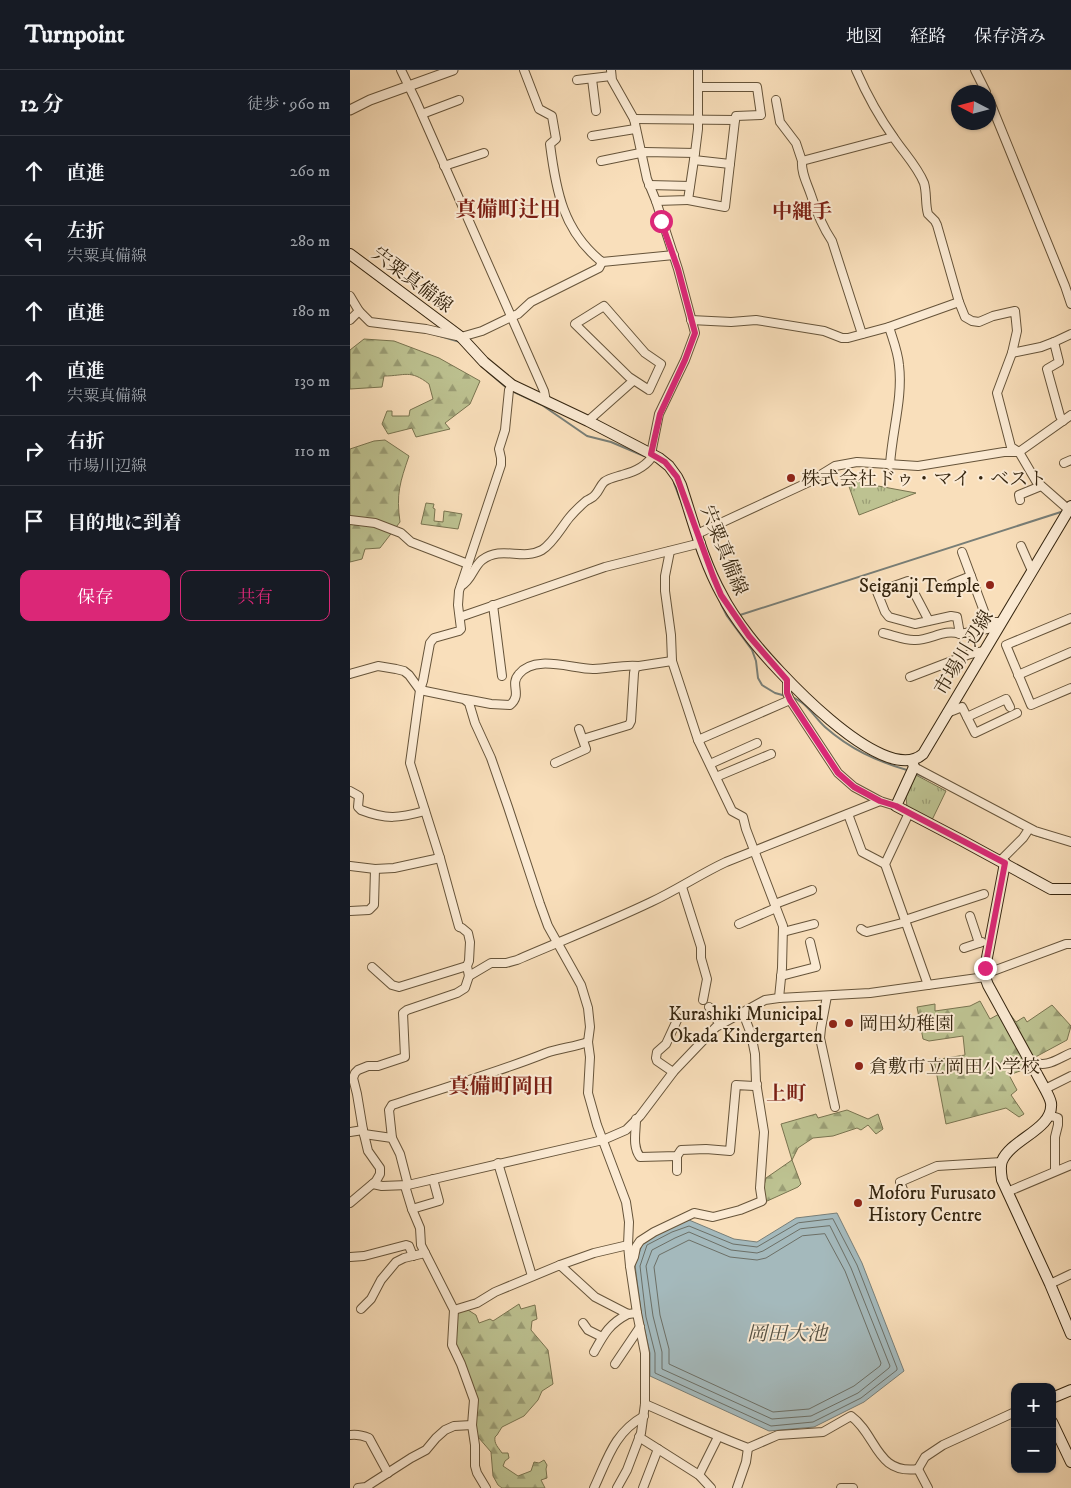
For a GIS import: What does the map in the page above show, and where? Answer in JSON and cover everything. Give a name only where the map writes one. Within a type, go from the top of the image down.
[{"type":"main road","name":"宍粟真備線","points":[[350,254],[461,337],[510,388],[546,401],[588,421],[652,457],[665,462],[677,477],[698,541],[721,595],[749,636],[787,680],[834,724],[856,741],[890,758],[913,764]]},
{"type":"main road","name":"市場川辺線","points":[[913,764],[923,754],[1032,571],[1070,512]]},
{"type":"main road","points":[[913,764],[896,806],[1051,889],[1071,889]]},
{"type":"main road","points":[[1002,862],[991,940],[986,958],[985,976],[988,985],[1031,1061],[1051,1101],[1049,1116],[1043,1124],[1012,1148],[1002,1162],[1002,1180],[1071,1334]]},
{"type":"main road","points":[[1056,1396],[1071,1390]]},
{"type":"main road","points":[[1055,1428],[1071,1462]]},
{"type":"street","points":[[401,70],[544,392],[546,401]]},
{"type":"street","points":[[350,110],[370,100],[453,70]]},
{"type":"street","points":[[524,70],[539,109],[552,116],[556,139],[550,144],[554,179],[569,223],[576,234],[602,262],[674,255]]},
{"type":"street","points":[[688,200],[698,120],[698,70]]},
{"type":"street","points":[[856,70],[863,87],[924,184],[928,214],[935,220],[937,225],[959,302],[966,317],[972,321],[979,322],[993,316],[1015,311],[1017,331],[1012,353],[997,393],[1011,447],[1019,452],[1036,481],[1070,512]]},
{"type":"street","points":[[975,70],[982,85]]},
{"type":"street","points":[[461,586],[470,578],[481,560],[490,555],[497,552],[524,554],[541,550],[577,509],[596,495],[604,482],[647,464],[652,457],[660,414],[685,360],[695,333],[674,255],[649,185],[634,119],[612,80],[611,73],[592,79],[577,80]]},
{"type":"street","points":[[592,79],[596,111]]},
{"type":"street","points":[[656,201],[688,200],[725,207],[736,116],[762,115],[757,87],[699,87]]},
{"type":"street","points":[[422,114],[459,100]]},
{"type":"street","points":[[776,100],[780,122],[796,143],[802,161],[803,175],[824,229],[832,241],[862,334]]},
{"type":"street","points":[[996,117],[1071,304]]},
{"type":"street","points":[[634,119],[735,120]]},
{"type":"street","points":[[592,136],[635,129]]},
{"type":"street","points":[[802,161],[893,137]]},
{"type":"street","points":[[601,161],[645,152],[694,157],[730,164]]},
{"type":"street","points":[[444,166],[484,153]]},
{"type":"street","points":[[649,185],[690,186]]},
{"type":"street","points":[[350,296],[356,314],[370,322],[426,329],[461,337],[482,331],[518,314],[531,302],[599,268],[602,262]]},
{"type":"street","points":[[691,320],[731,322],[756,320],[824,331],[842,338],[848,338],[889,327],[959,302]]},
{"type":"street","points":[[604,306],[645,353],[661,364],[649,390],[633,381],[629,378],[575,324],[604,306]]},
{"type":"street","points":[[889,327],[896,346],[900,385],[890,465]]},
{"type":"street","points":[[1012,353],[1042,346],[1071,334]]},
{"type":"street","points":[[1054,342],[1059,362],[1047,368],[1063,421]]},
{"type":"street","points":[[588,421],[633,381]]},
{"type":"street","points":[[350,1203],[373,1184],[380,1174],[380,1168],[368,1151],[363,1132],[353,1078],[355,1073],[368,1066],[378,1066],[404,1056],[403,1013],[458,993],[465,988],[469,976],[467,966],[470,942],[468,933],[458,927],[440,858],[410,763],[420,690],[430,643],[434,638],[461,629],[458,605],[461,586],[501,466],[502,458],[499,449],[505,430],[510,388]]},
{"type":"street","points":[[460,617],[605,567],[698,541],[809,482],[835,466],[857,462],[918,466],[1004,452],[1019,452],[1071,415]]},
{"type":"street","points":[[1020,500],[1019,495],[1041,486]]},
{"type":"street","points":[[350,520],[376,523],[401,533],[411,542],[468,564]]},
{"type":"street","points":[[1021,546],[1032,571]]},
{"type":"street","points":[[670,550],[665,576],[665,591],[671,635],[672,661],[698,740],[732,811],[743,817],[776,906],[783,932],[779,998]]},
{"type":"street","points":[[962,552],[988,622],[999,627],[1031,705],[1071,688]]},
{"type":"street","points":[[951,584],[971,576]]},
{"type":"street","points":[[929,621],[908,581],[877,592],[889,617],[915,624],[929,621],[951,616],[957,617],[960,634]]},
{"type":"street","points":[[493,606],[502,676]]},
{"type":"street","points":[[1006,645],[1071,618]]},
{"type":"street","points":[[883,633],[914,640],[946,632],[960,634],[999,627]]},
{"type":"street","points":[[910,677],[970,654],[984,651]]},
{"type":"street","points":[[1018,675],[1071,652]]},
{"type":"street","points":[[350,674],[378,666],[396,669],[404,671],[409,675],[420,690],[491,704],[510,704],[517,696],[515,682],[518,674],[526,668],[535,665],[563,664],[593,669],[630,665],[639,666],[672,661]]},
{"type":"street","points":[[583,739],[628,725],[635,668],[639,666]]},
{"type":"street","points":[[787,680],[789,697],[838,773],[854,787],[880,801],[896,806]]},
{"type":"street","points":[[698,740],[789,697]]},
{"type":"street","points":[[464,698],[469,703],[475,724],[491,758],[548,926],[581,985],[588,1008],[590,1027],[588,1042],[590,1057],[588,1093],[590,1105],[626,1202],[629,1222],[628,1245],[630,1266],[645,1353],[646,1404],[639,1438],[627,1470],[617,1488]]},
{"type":"street","points":[[967,717],[1006,699],[1010,707]]},
{"type":"street","points":[[947,713],[962,707],[975,732],[1017,713]]},
{"type":"street","points":[[555,763],[586,749],[579,729]]},
{"type":"street","points":[[710,764],[756,743]]},
{"type":"street","points":[[716,777],[771,754]]},
{"type":"street","points":[[913,764],[1028,830],[1071,842]]},
{"type":"street","points":[[350,790],[359,796],[358,807],[361,810],[383,817],[400,818],[425,811]]},
{"type":"street","points":[[469,976],[491,963],[506,963],[516,960],[650,903],[682,887],[709,869],[880,801]]},
{"type":"street","points":[[910,813],[886,864],[928,985]]},
{"type":"street","points":[[848,814],[862,852],[886,864]]},
{"type":"street","points":[[1002,862],[1028,830]]},
{"type":"street","points":[[350,866],[375,869],[394,868],[440,858]]},
{"type":"street","points":[[350,911],[369,910],[374,905],[375,869]]},
{"type":"street","points":[[682,887],[701,947],[707,979],[703,1000]]},
{"type":"street","points":[[739,924],[812,890]]},
{"type":"street","points":[[861,929],[867,932],[984,894]]},
{"type":"street","points":[[970,916],[979,943]]},
{"type":"street","points":[[783,932],[814,924]]},
{"type":"street","points":[[964,948],[991,940]]},
{"type":"street","points":[[781,976],[816,966],[810,942]]},
{"type":"street","points":[[373,1184],[407,1186],[603,1140],[626,1130],[673,1072],[702,1040],[720,1025],[766,1000],[870,993],[985,976],[1066,944],[1071,944]]},
{"type":"street","points":[[372,967],[392,985],[399,987],[467,966]]},
{"type":"street","points":[[826,996],[820,1038],[835,1107]]},
{"type":"street","points":[[709,1007],[720,1025]]},
{"type":"street","points":[[630,1266],[640,1241],[694,1212],[713,1217],[740,1210],[762,1201],[760,1188],[764,1132],[755,1054],[751,1034],[743,1013]]},
{"type":"street","points":[[673,1072],[657,1061],[656,1058],[657,1052],[666,1044],[678,1018]]},
{"type":"street","points":[[486,1488],[477,1473],[472,1425],[474,1400],[452,1345],[454,1310],[421,1245],[420,1228],[412,1209],[400,1154],[392,1138],[389,1110],[392,1105],[547,1053],[588,1042]]},
{"type":"street","points":[[1031,1061],[1037,1064],[1045,1064],[1071,1053]]},
{"type":"street","points":[[1045,1089],[1071,1076]]},
{"type":"street","points":[[677,1171],[677,1156],[681,1150],[706,1149],[730,1151],[736,1085],[754,1086],[757,1084]]},
{"type":"street","points":[[1049,1116],[1058,1118],[1055,1136],[1055,1170]]},
{"type":"street","points":[[636,1119],[635,1143],[640,1158],[677,1156]]},
{"type":"street","points":[[350,1132],[363,1132],[392,1138]]},
{"type":"street","points":[[904,1192],[900,1182],[937,1166],[1002,1162]]},
{"type":"street","points":[[498,1164],[532,1276]]},
{"type":"street","points":[[1007,1192],[1055,1170],[1071,1165]]},
{"type":"street","points":[[412,1209],[439,1201],[433,1179]]},
{"type":"street","points":[[350,1257],[364,1256],[406,1245],[409,1246],[413,1256]]},
{"type":"street","points":[[454,1310],[478,1303],[495,1292],[560,1265],[628,1245]]},
{"type":"street","points":[[361,1309],[366,1306],[396,1262],[425,1253]]},
{"type":"street","points":[[560,1265],[595,1296],[628,1314]]},
{"type":"street","points":[[1050,1284],[1071,1274]]},
{"type":"street","points":[[594,1352],[602,1337],[613,1323],[628,1314],[637,1313]]},
{"type":"street","points":[[583,1323],[588,1330],[602,1337]]},
{"type":"street","points":[[615,1364],[640,1326]]},
{"type":"street","points":[[646,1404],[718,1437],[748,1448],[778,1435],[823,1432],[851,1416],[865,1430],[884,1460],[895,1466],[918,1469]]},
{"type":"street","points":[[918,1469],[925,1457],[943,1445],[1011,1414]]},
{"type":"street","points":[[594,1488],[619,1436],[644,1416]]},
{"type":"street","points":[[363,1488],[426,1450],[445,1430],[454,1426],[472,1425]]},
{"type":"street","points":[[350,1435],[356,1434],[368,1438],[388,1473]]},
{"type":"street","points":[[699,1475],[718,1437]]},
{"type":"street","points":[[639,1438],[699,1475],[709,1487]]},
{"type":"street","points":[[738,1488],[748,1448]]},
{"type":"street","points":[[644,1488],[658,1449]]},
{"type":"street","points":[[918,1469],[928,1488]]},
{"type":"street","points":[[842,1488],[853,1488]]},
{"type":"green space","points":[[364,339],[394,341],[439,358],[480,381],[470,404],[445,423],[450,429],[416,437],[412,428],[388,434],[382,424],[387,411],[392,411],[392,416],[409,416],[410,410],[433,399],[429,384],[417,376],[407,374],[384,376],[382,387],[350,389],[350,350]]},
{"type":"green space","points":[[385,440],[409,456],[400,488],[398,504],[400,522],[380,548],[365,549],[362,559],[350,562],[350,449],[374,441]]},
{"type":"green space","points":[[846,478],[862,483],[916,493],[859,515]]},
{"type":"green space","points":[[426,503],[434,504],[434,521],[443,522],[444,511],[462,514],[458,529],[421,524]]},
{"type":"green space","points":[[916,775],[946,791],[932,820],[907,807],[906,797]]},
{"type":"green space","points":[[980,1001],[990,1019],[1001,1013],[1010,1014],[1016,1022],[1024,1017],[1027,1022],[1052,1005],[1071,1026],[1067,1040],[1028,1061],[1031,1067],[1009,1075],[1017,1090],[1011,1095],[1024,1114],[1019,1117],[1006,1108],[946,1124],[934,1060],[965,1055],[963,1036],[929,1041],[923,1039],[917,1007],[935,1004],[935,1011],[970,1006]]},
{"type":"green space","points":[[847,1110],[868,1119],[878,1114],[883,1129],[876,1134],[868,1125],[861,1130],[857,1128],[833,1136],[813,1138],[798,1148],[792,1160],[781,1124],[816,1114],[818,1118]]},
{"type":"green space","points":[[792,1160],[801,1184],[765,1202],[763,1189],[766,1178]]},
{"type":"green space","points":[[519,1304],[521,1309],[535,1305],[537,1319],[532,1321],[531,1330],[548,1350],[553,1384],[542,1391],[538,1400],[524,1416],[502,1427],[495,1437],[495,1442],[502,1453],[508,1453],[509,1458],[503,1466],[518,1476],[531,1471],[534,1462],[539,1463],[544,1460],[547,1465],[547,1478],[541,1480],[545,1488],[502,1488],[498,1485],[493,1476],[491,1452],[478,1437],[475,1425],[477,1400],[454,1345],[455,1319],[459,1312],[468,1310],[476,1315],[479,1323],[490,1319],[493,1321]]},
{"type":"water","name":"岡田大池","points":[[837,1213],[862,1263],[904,1371],[864,1402],[814,1427],[769,1431],[650,1376],[650,1353],[642,1318],[635,1265],[643,1242],[689,1220],[734,1239],[757,1242],[796,1218]]},
{"type":"waterway","points":[[360,317],[367,324]]},
{"type":"waterway","points":[[433,334],[460,342]]},
{"type":"waterway","points":[[487,371],[508,389]]},
{"type":"waterway","points":[[512,391],[542,405],[587,436],[611,442],[644,456]]},
{"type":"waterway","points":[[674,483],[680,499]]},
{"type":"waterway","points":[[740,615],[1064,511]]},
{"type":"waterway","points":[[721,604],[727,616],[752,650],[756,661],[758,678],[762,685],[775,693],[786,696]]},
{"type":"waterway","points":[[791,697],[801,702],[834,735],[854,748],[885,763],[907,770]]},
{"type":"waterway","points":[[915,773],[933,781]]},
{"type":"waterway","points":[[1035,835],[1052,840]]},
{"type":"place","name":"株式会社ドゥ・マイ・ベスト","points":[[791,478]]},
{"type":"place","name":"Seiganji Temple","points":[[990,585]]},
{"type":"place","name":"岡田幼稚園","points":[[849,1023]]},
{"type":"place","name":"Kurashiki Municipal Okada Kindergarten","points":[[833,1024]]},
{"type":"place","name":"倉敷市立岡田小学校","points":[[859,1066]]},
{"type":"place","name":"Moforu Furusato History Centre","points":[[858,1203]]},
{"type":"district","name":"真備町辻田","points":[[508,209]]},
{"type":"district","name":"中縄手","points":[[802,211]]},
{"type":"district","name":"真備町岡田","points":[[501,1086]]},
{"type":"district","name":"上町","points":[[786,1093]]},
{"type":"route","points":[[661,221],[678,269],[695,333],[685,360],[660,414],[651,454],[669,466],[681,485],[721,595],[749,636],[787,680],[786,689],[790,700],[838,773],[854,787],[880,801],[896,806],[1005,863],[985,968]]}]
